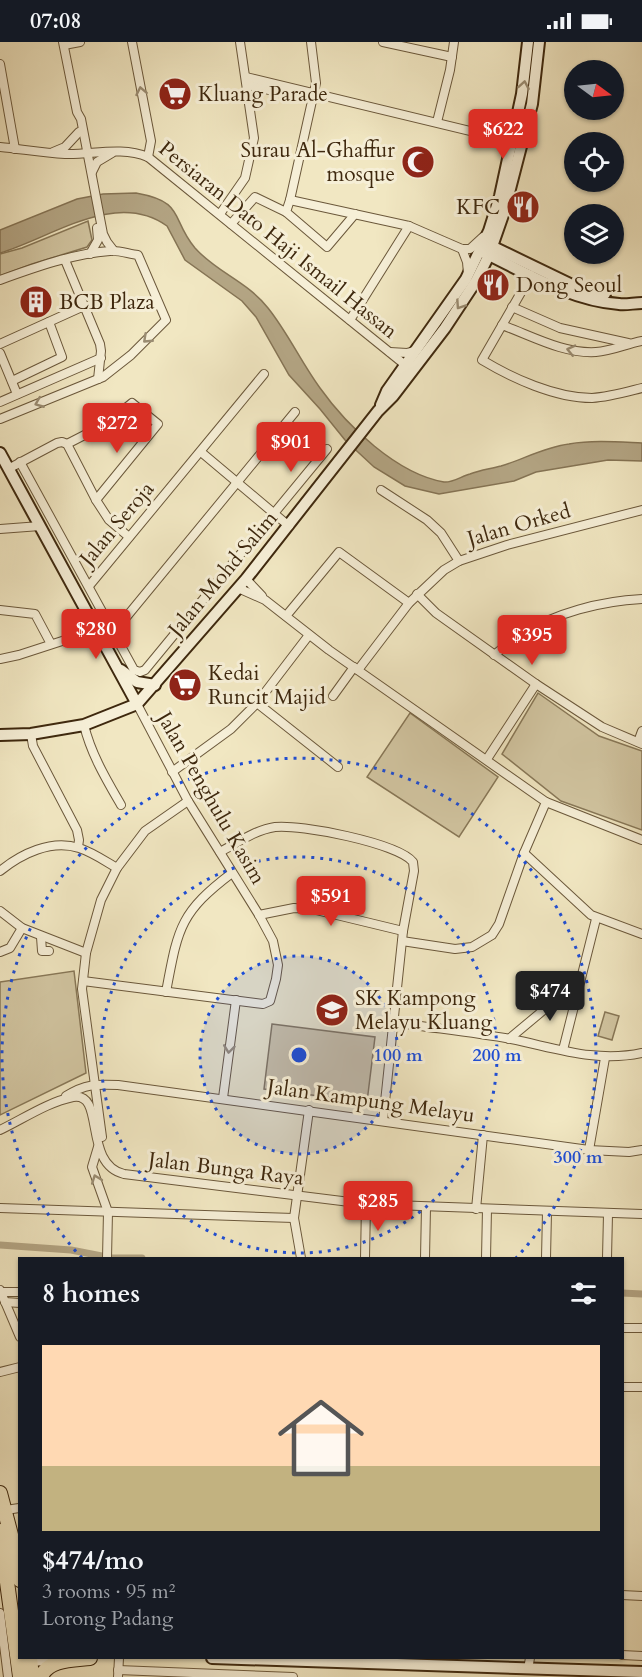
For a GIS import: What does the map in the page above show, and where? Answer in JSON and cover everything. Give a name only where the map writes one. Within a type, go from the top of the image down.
[{"type":"highway","points":[[0,1493],[13,1509],[18,1560],[9,1579]]},
{"type":"highway","points":[[0,1532],[18,1626]]},
{"type":"highway","points":[[20,1677],[24,1659]]},
{"type":"highway","points":[[24,1659],[32,1677]]},
{"type":"highway","points":[[41,1677],[46,1667],[52,1664],[83,1659]]},
{"type":"street","points":[[80,42],[64,44],[79,132],[86,153]]},
{"type":"street","points":[[132,42],[151,141],[148,157]]},
{"type":"street","points":[[220,214],[245,178],[250,163],[254,133],[240,42]]},
{"type":"street","points":[[286,212],[316,83],[311,42]]},
{"type":"street","points":[[383,42],[452,57]]},
{"type":"street","points":[[437,122],[454,42]]},
{"type":"street","points":[[409,368],[436,340],[476,281],[500,196],[512,141],[525,77],[528,42]]},
{"type":"street","points":[[409,368],[417,350],[486,249],[504,212],[532,104],[539,42]]},
{"type":"street","points":[[0,64],[15,149]]},
{"type":"street","points":[[247,81],[271,82],[290,89],[512,141]]},
{"type":"street","points":[[77,111],[81,119],[101,234],[114,250]]},
{"type":"street","points":[[51,152],[65,147],[79,132]]},
{"type":"street","name":"Persiaran Dato Haji Ismail Hassan","points":[[0,147],[51,152],[116,151],[137,153],[148,157],[409,368]]},
{"type":"street","points":[[90,174],[97,162],[116,151]]},
{"type":"street","points":[[231,224],[255,198],[286,212],[327,247],[355,214]]},
{"type":"street","points":[[290,200],[409,226],[462,249],[474,246],[489,231]]},
{"type":"street","points":[[350,320],[409,226]]},
{"type":"street","points":[[90,254],[101,234]]},
{"type":"street","points":[[462,249],[467,262],[468,275]]},
{"type":"street","points":[[486,249],[594,293],[619,297],[642,296]]},
{"type":"street","points":[[486,249],[531,275],[592,300],[619,304],[642,303]]},
{"type":"street","points":[[0,280],[30,269],[90,254],[114,250],[138,255],[166,320],[131,355],[98,378],[0,419]]},
{"type":"street","points":[[65,260],[100,344],[101,358],[98,378]]},
{"type":"street","points":[[531,275],[482,360],[509,376],[578,397],[609,396],[642,388]]},
{"type":"street","points":[[0,344],[84,306]]},
{"type":"street","points":[[512,307],[567,330],[628,344]]},
{"type":"street","points":[[12,381],[63,357],[49,322]]},
{"type":"street","points":[[502,325],[556,346],[583,352],[620,348],[642,341]]},
{"type":"street","points":[[389,351],[417,350]]},
{"type":"street","points":[[0,354],[18,394]]},
{"type":"street","points":[[0,402],[101,358]]},
{"type":"street","name":"Jalan Mohd Salim","points":[[0,735],[31,734],[84,725],[137,704],[246,579],[378,411],[387,391],[409,368]]},
{"type":"street","name":"Jalan Seroja","points":[[88,586],[264,374]]},
{"type":"street","points":[[9,398],[16,412]]},
{"type":"street","points":[[67,444],[106,424],[132,403],[158,424],[96,500]]},
{"type":"street","points":[[0,659],[51,644],[114,632],[295,412]]},
{"type":"street","points":[[8,469],[57,443],[67,444],[109,520],[129,537]]},
{"type":"street","name":"Jalan Mohd Salim","points":[[114,632],[134,670],[140,672],[145,670],[327,449]]},
{"type":"street","points":[[201,452],[288,526]]},
{"type":"street","points":[[0,453],[137,704]]},
{"type":"street","points":[[21,462],[114,632]]},
{"type":"street","points":[[381,490],[427,520],[441,533],[459,561]]},
{"type":"street","name":"Jalan Orked","points":[[333,696],[409,603],[444,570],[459,561],[507,544],[642,510]]},
{"type":"street","points":[[0,529],[40,526]]},
{"type":"street","points":[[286,616],[339,552],[409,603]]},
{"type":"street","points":[[246,579],[265,600],[309,635],[546,802],[642,840]]},
{"type":"street","points":[[238,588],[265,600]]},
{"type":"street","points":[[417,594],[436,613],[494,655],[602,727],[640,743],[642,731]]},
{"type":"street","points":[[494,655],[519,636],[550,619],[608,604],[642,599]]},
{"type":"street","points":[[0,610],[35,614],[51,644]]},
{"type":"street","points":[[172,772],[231,729],[257,703],[309,635]]},
{"type":"street","points":[[116,667],[137,682],[155,685]]},
{"type":"street","points":[[487,759],[536,684]]},
{"type":"street","points":[[257,703],[338,767]]},
{"type":"street","name":"Jalan Penghulu Kasim","points":[[83,981],[236,1000],[250,1004],[263,1004],[270,1001],[273,991],[278,965],[273,941],[188,801],[137,704]]},
{"type":"street","points":[[84,725],[95,760],[121,805]]},
{"type":"street","points":[[31,734],[33,746],[77,830],[78,848]]},
{"type":"street","points":[[105,1162],[83,981],[86,953],[101,900],[117,868],[145,831],[188,801]]},
{"type":"street","points":[[402,941],[455,949],[472,947],[492,935],[499,924],[524,853],[546,802]]},
{"type":"street","points":[[220,852],[257,832],[290,827],[340,835],[400,851],[413,862],[414,871],[403,931],[383,1121]]},
{"type":"street","points":[[0,871],[13,860],[37,849],[67,846],[78,848],[117,868]]},
{"type":"street","points":[[524,853],[596,919],[642,934]]},
{"type":"street","points":[[166,993],[176,941],[187,916],[210,890],[232,873]]},
{"type":"street","points":[[259,915],[294,908],[312,909],[403,931]]},
{"type":"street","points":[[0,912],[22,928],[86,953]]},
{"type":"street","points":[[563,1050],[596,919]]},
{"type":"street","points":[[0,952],[10,948],[22,928]]},
{"type":"street","points":[[41,937],[42,951],[49,951]]},
{"type":"street","points":[[509,1039],[546,1008],[561,982],[565,979],[580,982]]},
{"type":"street","points":[[223,1098],[236,1000]]},
{"type":"street","points":[[393,1022],[509,1039],[605,1058],[623,1058],[642,1053]]},
{"type":"street","points":[[589,1150],[605,1058]]},
{"type":"street","points":[[54,1104],[78,1089],[94,1084]]},
{"type":"street","name":"Jalan Kampung Melayu","points":[[94,1084],[223,1098],[589,1150],[629,1152],[642,1150]]},
{"type":"street","points":[[0,1130],[54,1104],[73,1097],[80,1097],[87,1101],[92,1112],[105,1162]]},
{"type":"street","points":[[301,1257],[294,1218],[309,1110]]},
{"type":"street","points":[[476,1209],[483,1135]]},
{"type":"street","points":[[99,1146],[92,1167],[108,1212],[107,1257]]},
{"type":"street","name":"Jalan Bunga Raya","points":[[105,1162],[112,1170],[124,1174],[366,1204],[426,1208],[642,1214]]},
{"type":"street","points":[[365,1257],[366,1204]]},
{"type":"street","points":[[0,1208],[294,1218]]},
{"type":"street","points":[[425,1257],[426,1208]]},
{"type":"street","points":[[486,1257],[487,1209]]},
{"type":"street","points":[[546,1257],[547,1212]]},
{"type":"street","points":[[607,1257],[608,1214]]},
{"type":"street","points":[[18,1292],[1,1291],[18,1332]]},
{"type":"street","points":[[5,1302],[18,1303]]},
{"type":"street","points":[[624,1328],[642,1328]]},
{"type":"street","points":[[0,1372],[18,1368]]},
{"type":"street","points":[[624,1387],[642,1387]]},
{"type":"street","points":[[624,1595],[642,1596]]},
{"type":"street","points":[[0,1613],[8,1677]]},
{"type":"street","points":[[624,1655],[642,1656]]},
{"type":"street","points":[[119,1659],[118,1674],[293,1677]]},
{"type":"street","points":[[259,1676],[260,1659],[539,1663],[642,1672]]},
{"type":"shaded area","points":[[136,193],[163,201],[170,206],[195,248],[212,264],[251,291],[268,308],[313,378],[344,418],[374,446],[409,469],[426,477],[447,482],[551,448],[596,442],[642,443],[642,461],[608,460],[536,472],[514,481],[439,494],[405,486],[374,467],[345,440],[289,375],[256,317],[242,301],[185,260],[167,226],[147,216],[127,212],[105,214],[62,228],[0,253],[0,230],[77,199],[103,194]]},
{"type":"shaded area","points":[[88,221],[92,240],[87,247],[0,276],[0,254],[22,248]]},
{"type":"shaded area","points":[[538,693],[599,736],[642,751],[642,830],[561,801],[502,754]]},
{"type":"shaded area","points":[[410,713],[498,777],[459,837],[367,777]]},
{"type":"shaded area","points":[[74,971],[86,1073],[0,1115],[0,982]]},
{"type":"shaded area","points":[[605,1012],[619,1016],[612,1040],[598,1036]]},
{"type":"shaded area","points":[[272,1024],[375,1037],[367,1102],[264,1089]]},
{"type":"waterway","points":[[0,1245],[71,1250],[107,1257]]},
{"type":"waterway","points":[[624,1293],[642,1294]]},
{"type":"place","name":"Kluang Parade","points":[[175,94]]},
{"type":"place","name":"Surau Al-Ghaffur mosque","points":[[418,162]]},
{"type":"place","name":"KFC","points":[[523,207]]},
{"type":"place","name":"Dong Seoul","points":[[493,285]]},
{"type":"place","name":"BCB Plaza","points":[[36,302]]},
{"type":"place","name":"Kedai Runcit Majid","points":[[185,685]]},
{"type":"place","name":"SK Kampong Melayu Kluang","points":[[332,1010]]}]
